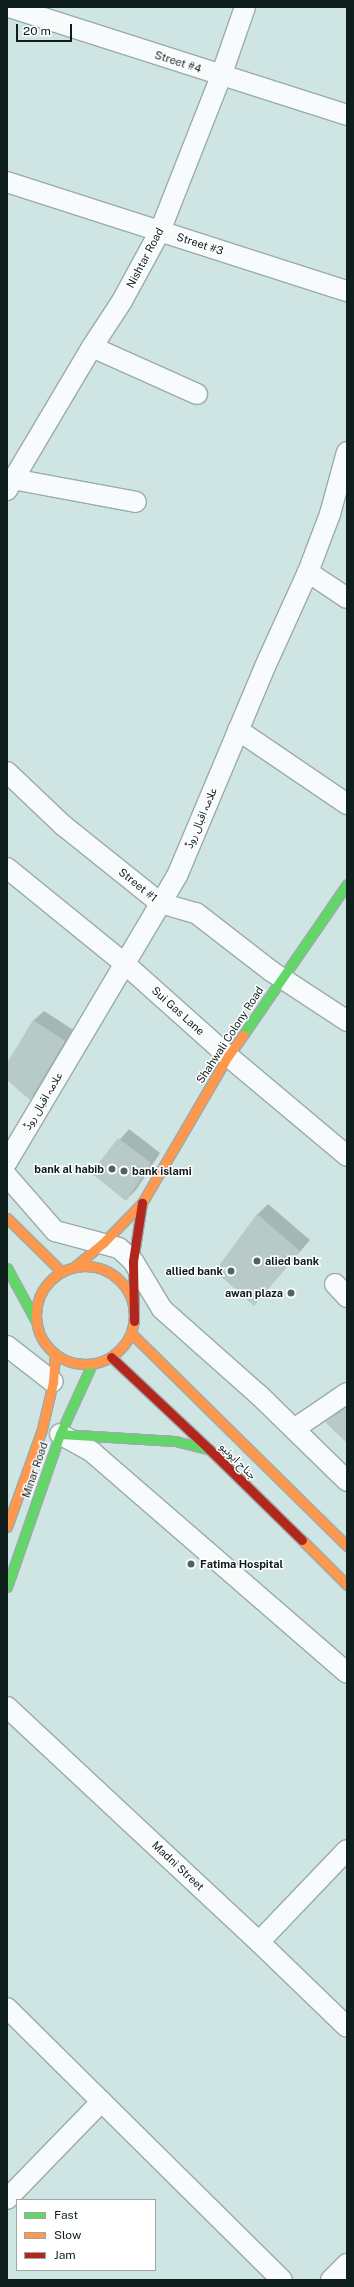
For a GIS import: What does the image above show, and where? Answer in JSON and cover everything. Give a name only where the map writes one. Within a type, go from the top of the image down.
[{"type":"main road","name":"Shahwali Colony Road","points":[[73,1268],[103,1243],[142,1203],[228,1056],[347,884]]},
{"type":"main road","name":"Shahwali Colony Road","points":[[134,1321],[133,1261],[142,1203]]},
{"type":"main road","points":[[7,1218],[62,1272]]},
{"type":"main road","points":[[7,1268],[37,1324],[43,1341],[55,1354],[66,1360],[79,1364],[92,1364],[111,1357],[123,1346],[131,1332],[134,1321],[131,1297],[117,1278],[97,1268],[73,1268],[62,1272],[50,1281],[41,1294],[36,1308],[37,1324]]},
{"type":"main road","name":"جناح ایونیو","points":[[131,1332],[347,1546]]},
{"type":"main road","name":"Minar Road","points":[[7,1526],[42,1429],[53,1382],[55,1354]]},
{"type":"main road","name":"جناح ایونیو","points":[[111,1357],[209,1449],[347,1585]]},
{"type":"main road","name":"Minar Road","points":[[7,1587],[60,1434],[92,1364]]},
{"type":"main road","points":[[60,1434],[175,1441],[209,1449]]},
{"type":"street","name":"Street #4","points":[[9,7],[221,76],[347,115]]},
{"type":"street","name":"Nishtar Road","points":[[9,483],[122,301],[160,231],[221,76],[245,7]]},
{"type":"street","name":"Street #3","points":[[7,182],[347,291]]},
{"type":"street","points":[[92,348],[197,394]]},
{"type":"street","name":"علامہ اقبال روڈ","points":[[7,1162],[177,876],[238,730],[308,572],[330,514],[347,452]]},
{"type":"street","points":[[9,483],[136,502]]},
{"type":"street","points":[[308,572],[347,598]]},
{"type":"street","points":[[238,730],[347,804]]},
{"type":"street","name":"Street #1","points":[[7,772],[64,826],[160,903],[196,913],[281,978],[347,1022]]},
{"type":"street","name":"Sui Gas Lane","points":[[7,868],[124,963],[228,1056],[347,1156]]},
{"type":"street","points":[[7,1176],[55,1231],[119,1248],[133,1261],[162,1309],[294,1429],[347,1480]]},
{"type":"street","points":[[7,1346],[53,1382]]},
{"type":"street","points":[[294,1429],[347,1393]]},
{"type":"street","points":[[60,1434],[92,1452],[347,1673]]},
{"type":"street","name":"Madni Street","points":[[7,1707],[259,1942],[347,2027]]},
{"type":"street","points":[[259,1942],[347,1850]]},
{"type":"street","points":[[7,2008],[282,2280]]},
{"type":"street","points":[[7,2199],[102,2101]]},
{"type":"street","points":[[331,2280],[347,2264]]},
{"type":"building","points":[[33,1020],[65,1041],[30,1100],[7,1080],[7,1063]]},
{"type":"building","name":"bank islami","points":[[118,1138],[151,1163],[126,1201],[91,1173]]},
{"type":"building","name":"alied bank","points":[[257,1214],[300,1251],[254,1306],[215,1271]]},
{"type":"building","points":[[347,1407],[347,1443],[325,1422]]},
{"type":"traffic: fast","points":[[243,1035],[347,884]]},
{"type":"traffic: fast","points":[[7,1268],[37,1323]]},
{"type":"traffic: fast","points":[[7,1587],[60,1434],[92,1364]]},
{"type":"traffic: fast","points":[[60,1434],[175,1441],[208,1449]]},
{"type":"traffic: slow","points":[[73,1268],[103,1243],[142,1203],[228,1056],[243,1035]]},
{"type":"traffic: slow","points":[[7,1218],[62,1272]]},
{"type":"traffic: slow","points":[[85,1266],[104,1270],[119,1281],[130,1296],[134,1315],[130,1334],[119,1349],[104,1360],[85,1364],[66,1360],[51,1349],[40,1334],[36,1315],[40,1296],[51,1281],[66,1270],[85,1266]]},
{"type":"traffic: slow","points":[[131,1333],[347,1546]]},
{"type":"traffic: slow","points":[[7,1527],[42,1429],[53,1382],[55,1354]]},
{"type":"traffic: slow","points":[[302,1540],[347,1585]]},
{"type":"traffic: jam","points":[[134,1321],[133,1261],[142,1203]]},
{"type":"traffic: jam","points":[[111,1357],[209,1449],[302,1540]]},
{"type":"place","name":"bank al habib","points":[[112,1169]]},
{"type":"place","name":"bank islami","points":[[124,1171]]},
{"type":"place","name":"alied bank","points":[[257,1261]]},
{"type":"place","name":"allied bank","points":[[231,1271]]},
{"type":"place","name":"awan plaza","points":[[291,1293]]},
{"type":"place","name":"Fatima Hospital","points":[[191,1564]]}]
